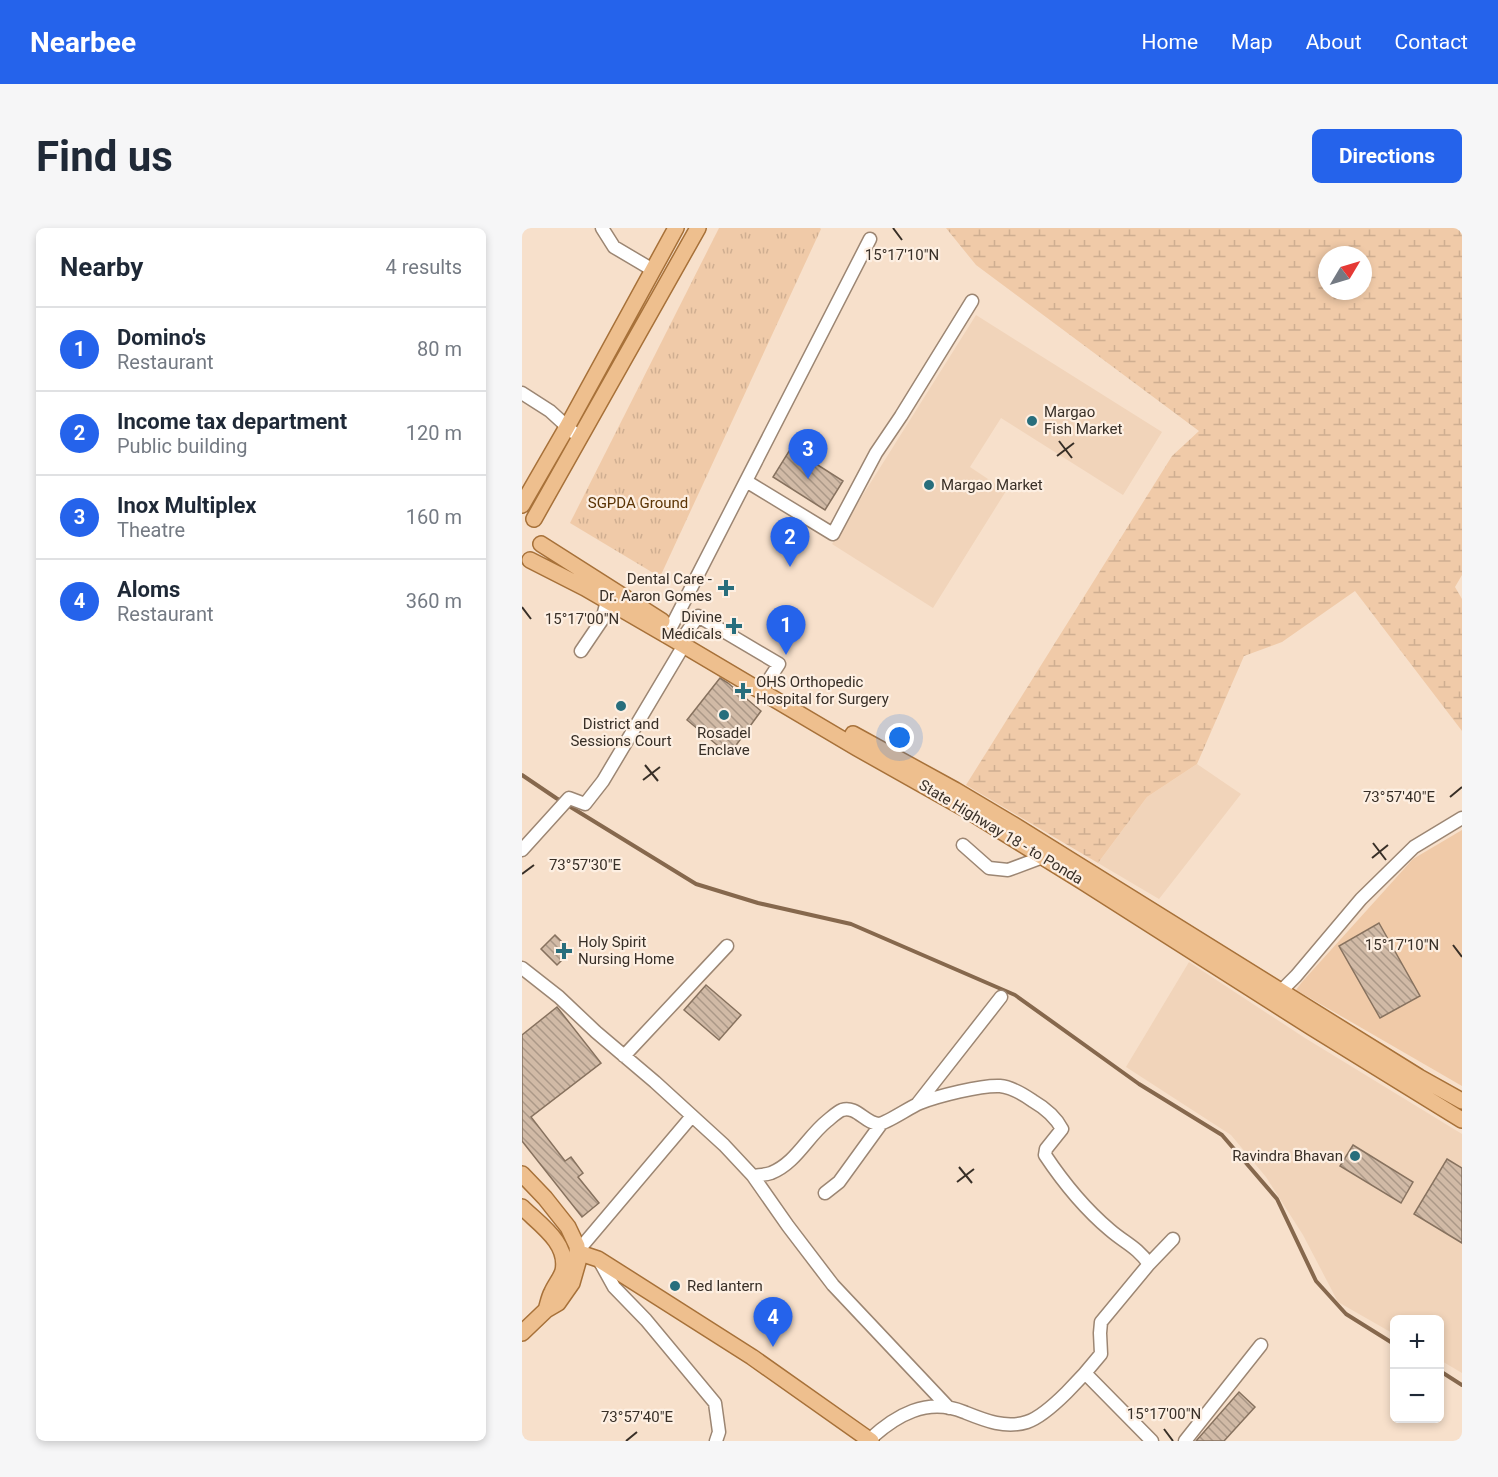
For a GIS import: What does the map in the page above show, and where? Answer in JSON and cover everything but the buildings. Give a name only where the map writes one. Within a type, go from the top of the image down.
[{"type":"main road","points":[[522,505],[676,228]]},
{"type":"main road","points":[[526,562],[535,556],[541,544],[542,535],[539,526],[528,516],[580,437],[698,228]]},
{"type":"main road","name":"State Highway 18 - to Ponda","points":[[541,544],[669,631]]},
{"type":"main road","name":"State Highway 18 - to Ponda","points":[[526,562],[669,631],[1014,825],[1462,1120]]},
{"type":"main road","name":"State Highway 18 - to Ponda","points":[[685,640],[857,748],[967,810],[1276,996],[1462,1101]]},
{"type":"main road","points":[[522,1174],[568,1227],[577,1246],[578,1262],[572,1283],[558,1303],[546,1310],[522,1333]]},
{"type":"main road","points":[[522,1207],[554,1238],[561,1250],[562,1272],[550,1295],[546,1310]]},
{"type":"main road","points":[[577,1251],[598,1259],[752,1357],[870,1440]]},
{"type":"street","points":[[602,228],[614,246],[653,270]]},
{"type":"street","points":[[669,631],[870,238]]},
{"type":"street","points":[[746,481],[833,534],[876,453],[972,302]]},
{"type":"street","points":[[522,393],[550,411],[580,437]]},
{"type":"street","points":[[580,651],[602,620],[607,601]]},
{"type":"street","points":[[522,850],[569,798],[585,804],[603,781],[698,616],[779,664],[766,684]]},
{"type":"street","points":[[1276,996],[1361,899],[1414,847],[1462,818]]},
{"type":"street","points":[[963,845],[989,868],[1008,870],[1043,857]]},
{"type":"street","points":[[624,1056],[727,946]]},
{"type":"street","points":[[522,968],[559,996],[596,1032],[724,1145],[753,1176],[833,1285],[950,1408]]},
{"type":"street","points":[[918,1104],[1001,997]]},
{"type":"street","points":[[825,1193],[839,1182],[881,1124],[918,1104],[941,1096],[1000,1086],[1017,1091],[1042,1106],[1056,1118],[1062,1129],[1046,1149],[1045,1155],[1085,1206],[1110,1230],[1133,1245],[1149,1264]]},
{"type":"street","points":[[753,1176],[770,1173],[785,1165],[800,1151],[817,1129],[840,1110],[848,1109],[871,1122],[881,1124]]},
{"type":"street","points":[[577,1251],[692,1116]]},
{"type":"street","points":[[870,1440],[888,1423],[908,1413],[936,1406],[1010,1425],[1028,1422],[1043,1414],[1101,1354],[1101,1322],[1173,1239]]},
{"type":"street","points":[[598,1259],[614,1287],[646,1320],[715,1403],[719,1432],[716,1441]]},
{"type":"street","points":[[1185,1441],[1261,1345]]},
{"type":"street","points":[[1085,1373],[1152,1441]]},
{"type":"shaded area","points":[[976,315],[1162,432],[1123,495],[1001,418],[970,467],[1006,491],[933,608],[832,544]]},
{"type":"shaded area","points":[[1197,764],[1241,794],[1159,899],[1098,863],[1147,797]]},
{"type":"shaded area","name":"Ravindra Bhavan","points":[[1189,962],[1305,1038],[1462,1134],[1462,1373],[1444,1362],[1444,1315],[1390,1315],[1390,1332],[1338,1302],[1303,1235],[1266,1177],[1231,1135],[1126,1067]]},
{"type":"green space","name":"SGPDA Ground","points":[[719,228],[821,229],[660,577],[570,523]]},
{"type":"green space","points":[[946,228],[1462,228],[1462,575],[1455,587],[1462,599],[1462,731],[1355,591],[1282,642],[1244,656],[1197,764],[1147,797],[1098,863],[966,785],[1172,456],[1199,431],[976,265]]},
{"type":"green space","points":[[1462,830],[1462,1086],[1296,990],[1413,859]]},
{"type":"waterway","points":[[522,775],[696,884],[758,903],[851,924],[1015,995],[1139,1084],[1222,1135],[1277,1199],[1316,1281],[1346,1314],[1390,1342]]},
{"type":"waterway","points":[[1444,1374],[1462,1385]]},
{"type":"place","name":"Margao Fish Market","points":[[1032,421]]},
{"type":"place","name":"Inox Multiplex","points":[[808,479]]},
{"type":"place","name":"Margao Market","points":[[929,485]]},
{"type":"place","name":"Income tax department","points":[[790,567]]},
{"type":"place","name":"Dental Care - Dr. Aaron Gomes","points":[[726,588]]},
{"type":"place","name":"Divine Medicals","points":[[734,626]]},
{"type":"place","name":"Domino's","points":[[786,655]]},
{"type":"place","name":"OHS Orthopedic Hospital for Surgery","points":[[743,691]]},
{"type":"place","name":"District and Sessions Court","points":[[621,706]]},
{"type":"place","name":"Rosadel Enclave","points":[[724,715]]},
{"type":"place","name":"Holy Spirit Nursing Home","points":[[564,951]]},
{"type":"place","name":"Ravindra Bhavan","points":[[1355,1156]]},
{"type":"place","name":"Red lantern","points":[[675,1286]]},
{"type":"place","name":"Aloms","points":[[773,1347]]}]
